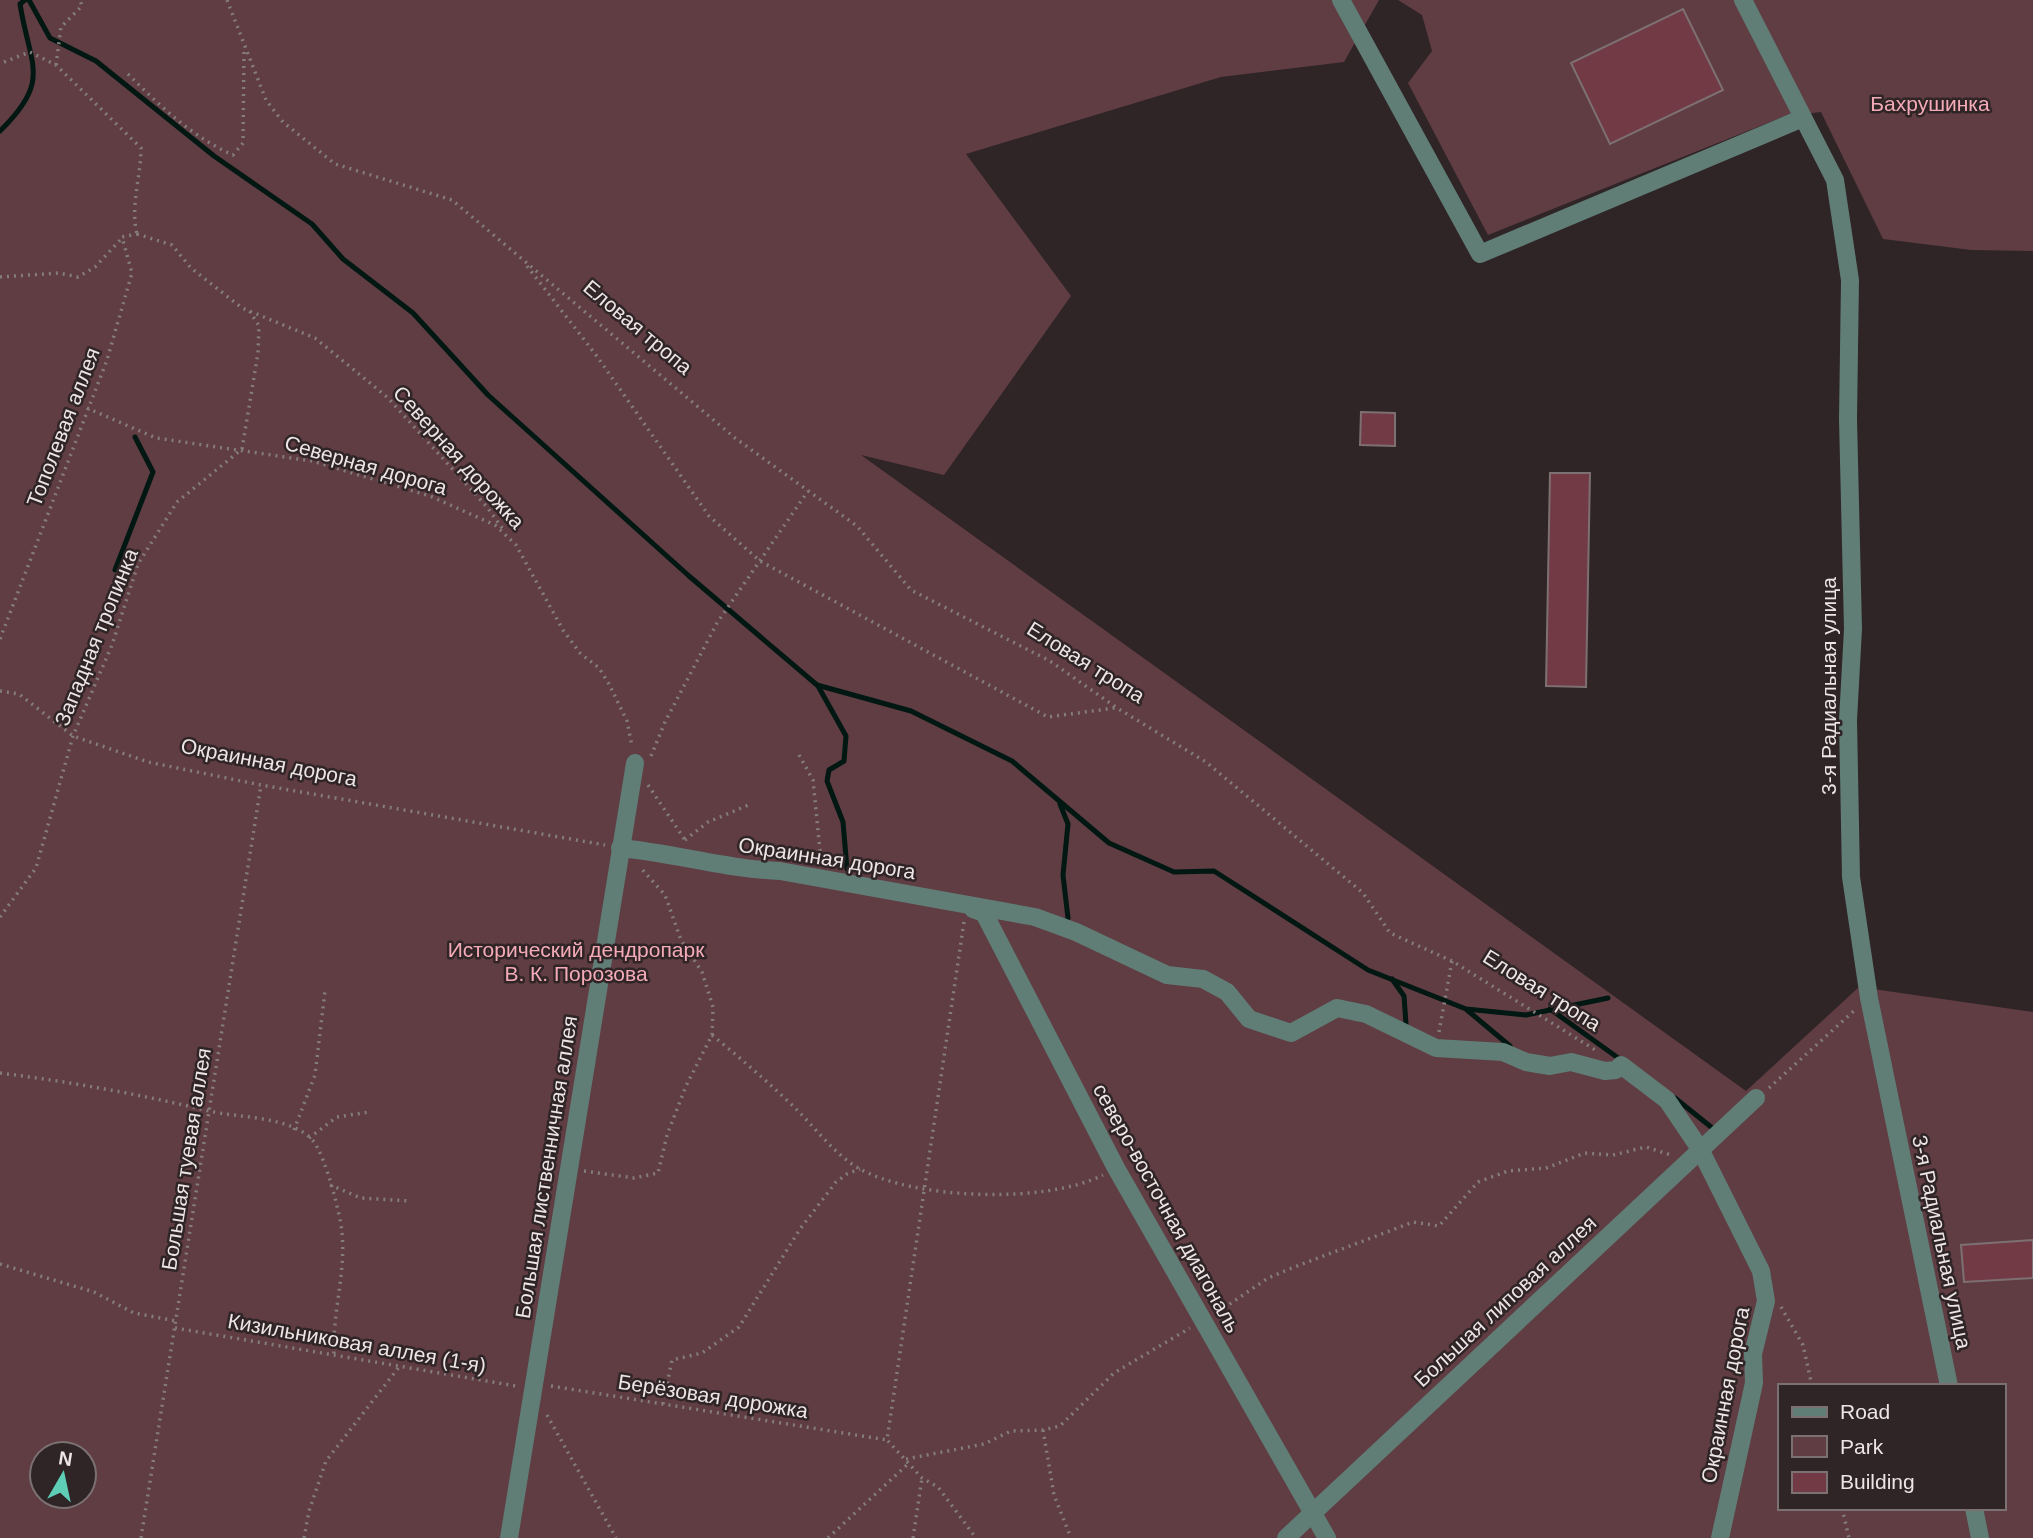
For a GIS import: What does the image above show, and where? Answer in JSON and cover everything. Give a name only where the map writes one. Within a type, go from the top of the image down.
[{"type":"street","points":[[1341,0],[1480,254],[1803,118]]},
{"type":"street","name":"3-я Радиальная улица","points":[[1743,0],[1835,180],[1850,280],[1848,419],[1853,629],[1848,720],[1851,877],[1869,998],[1949,1384]]},
{"type":"street","name":"Большая лиственничная аллея","points":[[509,1538],[568,1170],[641,765]]},
{"type":"street","name":"Окраинная дорога","points":[[624,848],[661,851],[747,870],[780,871],[1035,918],[1076,932],[1167,975],[1203,979],[1227,992],[1249,1019],[1290,1033],[1337,1008],[1366,1014],[1436,1048],[1503,1052],[1526,1062],[1550,1066],[1571,1062],[1605,1071],[1616,1070],[1621,1065]]},
{"type":"street","name":"северо-восточная диагональ","points":[[967,906],[984,913],[1116,1168],[1326,1538]]},
{"type":"street","points":[[1621,1065],[1667,1100],[1695,1154]]},
{"type":"street","name":"Большая липовая аллея","points":[[1286,1538],[1763,1093]]},
{"type":"street","name":"Окраинная дорога","points":[[1695,1154],[1761,1270],[1766,1301],[1753,1354],[1754,1383],[1720,1538]]},
{"type":"street","points":[[1974,1510],[1980,1538]]},
{"type":"path","points":[[56,65],[61,27],[82,6],[80,0]]},
{"type":"path","points":[[128,74],[163,108],[213,146],[233,155],[243,143],[244,49],[227,0]]},
{"type":"path","name":"Еловая тропа","points":[[244,49],[266,100],[283,122],[335,164],[452,200],[735,438],[857,526],[911,590],[1050,661],[1117,708],[1206,762],[1363,892],[1390,933],[1451,961],[1621,1065]]},
{"type":"path","points":[[0,277],[59,273],[78,277],[95,267],[122,237],[136,234],[133,219],[141,173],[141,148],[56,65],[30,52],[4,61]]},
{"type":"path","name":"Северная дорожка","points":[[136,234],[173,245],[191,268],[249,310],[306,332],[387,397],[487,507],[516,545]]},
{"type":"path","name":"Тополевая аллея","points":[[0,639],[107,360],[132,273],[122,237]]},
{"type":"path","points":[[522,259],[596,355],[709,516],[760,561],[1048,717],[1117,708]]},
{"type":"path","points":[[242,449],[258,353],[259,326],[249,310]]},
{"type":"path","name":"Северная дорога","points":[[87,408],[156,438],[312,461],[430,496],[495,525],[516,545],[563,630],[580,653],[599,668],[620,702],[641,765],[698,859]]},
{"type":"path","name":"Западная тропинка","points":[[0,917],[36,868],[73,736],[112,645],[138,564],[177,502],[242,449]]},
{"type":"path","points":[[641,765],[717,623],[808,491]]},
{"type":"path","name":"Окраинная дорога","points":[[0,691],[19,694],[73,736],[148,762],[261,785],[624,848]]},
{"type":"path","points":[[799,755],[813,780],[820,855],[826,879]]},
{"type":"path","name":"Большая туевая аллея","points":[[141,1538],[261,785]]},
{"type":"path","points":[[685,840],[708,822],[751,804]]},
{"type":"path","points":[[568,1170],[634,1178],[659,1173],[667,1135],[686,1086],[712,1035],[713,1007],[702,972],[681,940],[665,895],[624,848]]},
{"type":"path","points":[[967,906],[927,1188],[887,1440],[922,1478],[938,1487],[976,1538]]},
{"type":"path","points":[[1436,1048],[1451,961]]},
{"type":"path","points":[[294,1130],[314,1075],[326,991]]},
{"type":"path","points":[[1763,1093],[1869,998]]},
{"type":"path","points":[[712,1035],[791,1104],[845,1158],[861,1169],[927,1188],[991,1197],[1058,1190],[1100,1177],[1116,1168]]},
{"type":"path","points":[[0,1073],[135,1092],[210,1111],[281,1122],[309,1138],[321,1158],[343,1234],[333,1333],[334,1355]]},
{"type":"path","points":[[309,1138],[337,1117],[369,1112]]},
{"type":"path","points":[[828,1538],[908,1461],[984,1444],[1011,1431],[1042,1430],[1068,1420],[1114,1373],[1203,1321],[1268,1278],[1413,1222],[1439,1226],[1478,1182],[1508,1171],[1546,1168],[1585,1153],[1614,1155],[1646,1147],[1681,1159],[1695,1154]]},
{"type":"path","points":[[663,1404],[672,1360],[702,1353],[739,1327],[800,1229],[836,1182],[861,1169]]},
{"type":"path","points":[[330,1185],[361,1198],[410,1201]]},
{"type":"path","points":[[0,1264],[94,1292],[134,1313],[176,1321]]},
{"type":"path","points":[[1779,1303],[1802,1345],[1812,1384]]},
{"type":"path","name":"Кизильниковая аллея (1-я)","points":[[175,1328],[399,1367],[533,1386]]},
{"type":"path","points":[[304,1538],[309,1511],[326,1461],[399,1367]]},
{"type":"path","points":[[533,1386],[616,1538]]},
{"type":"path","name":"Берёзовая дорожка","points":[[533,1386],[887,1440]]},
{"type":"path","points":[[1042,1430],[1054,1495],[1071,1538]]},
{"type":"path","points":[[913,1538],[922,1478]]},
{"type":"path","points":[[1842,1510],[1849,1538]]},
{"type":"green space","name":"Исторический дендропарк В. К. Порозова","points":[[0,0],[1379,0],[1344,62],[1221,77],[966,154],[1071,296],[944,475],[861,455],[1746,1091],[1859,987],[2033,1012],[2033,1538],[0,1538]]},
{"type":"green space","name":"Бахрушинка","points":[[1398,0],[2033,0],[2033,251],[1971,250],[1883,239],[1821,112],[1785,116],[1488,235],[1408,83],[1432,51],[1422,15]]},
{"type":"building","points":[[1683,9],[1723,90],[1610,144],[1571,63]]},
{"type":"building","points":[[1361,412],[1395,413],[1395,446],[1360,445]]},
{"type":"building","points":[[1550,473],[1590,473],[1586,687],[1546,686]]},
{"type":"building","points":[[2033,1240],[2033,1278],[1964,1282],[1961,1245]]},
{"type":"waterway","points":[[0,131],[16,113],[32,85],[32,58],[20,4],[25,0]]},
{"type":"waterway","points":[[29,0],[50,38],[96,61],[214,156],[312,224],[343,259],[413,313],[488,395],[689,576],[817,685],[911,711],[1012,761],[1109,843],[1174,872],[1214,871],[1368,970],[1466,1009],[1526,1015],[1608,998]]},
{"type":"waterway","points":[[115,570],[153,472],[135,437]]},
{"type":"waterway","points":[[818,686],[846,736],[844,761],[829,770],[827,781],[843,822],[847,869]]},
{"type":"waterway","points":[[1060,804],[1068,824],[1063,875],[1068,918]]},
{"type":"waterway","points":[[1392,979],[1404,996],[1406,1024]]},
{"type":"waterway","points":[[1550,1009],[1621,1060]]},
{"type":"waterway","points":[[1467,1010],[1510,1046]]},
{"type":"waterway","points":[[1675,1098],[1716,1131]]}]
